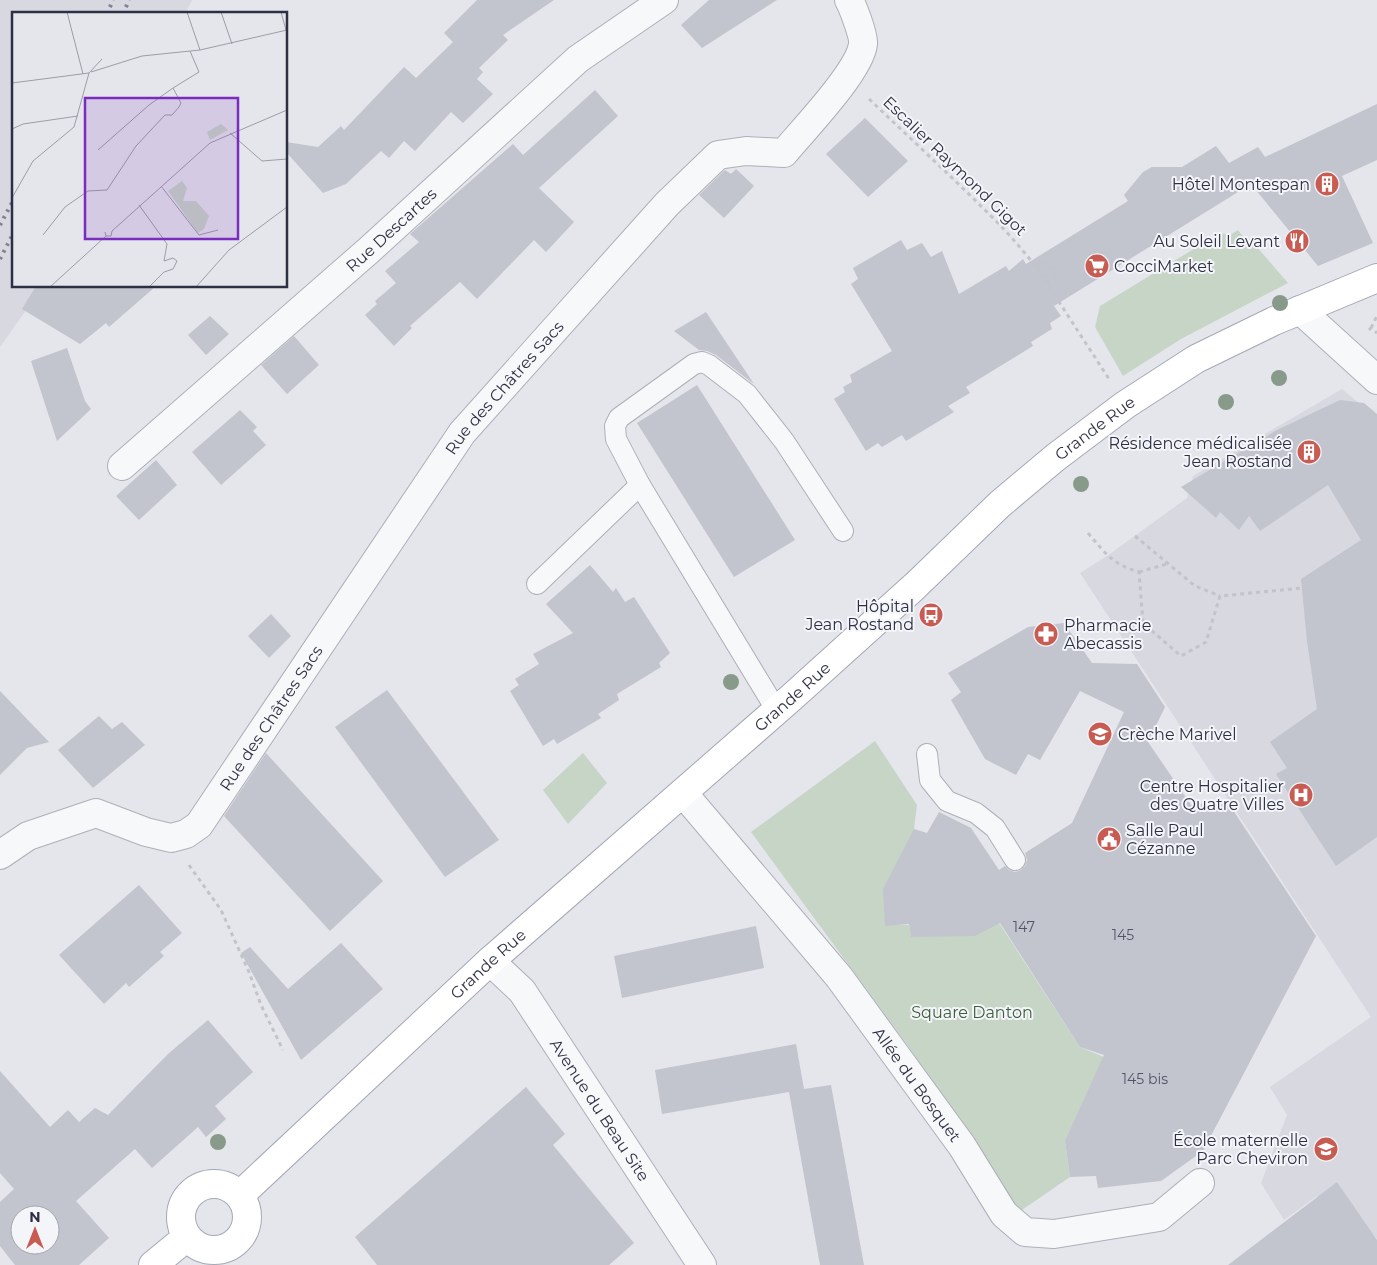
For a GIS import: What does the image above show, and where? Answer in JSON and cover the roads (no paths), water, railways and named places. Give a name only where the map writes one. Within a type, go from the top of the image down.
[{"type":"main road","name":"Grande Rue","points":[[246,1189],[490,961],[777,710],[915,586],[1000,504],[1056,457],[1125,405],[1196,359],[1274,321],[1377,278]]},
{"type":"main road","points":[[220,1184],[230,1188],[246,1189],[245,1205],[247,1219],[245,1230],[238,1240],[228,1247],[215,1250],[204,1249],[193,1244],[187,1237],[181,1226],[181,1207],[191,1192],[201,1186],[220,1184]]},
{"type":"main road","points":[[153,1265],[187,1237]]},
{"type":"street","name":"Rue Descartes","points":[[122,466],[368,251],[578,59],[664,0]]},
{"type":"street","name":"Rue des Châtres Sacs","points":[[0,855],[28,836],[96,813],[146,832],[170,838],[186,834],[199,825],[462,433],[667,204],[718,155],[746,151],[784,153],[847,78],[858,59],[864,42],[849,0]]},
{"type":"street","points":[[1300,310],[1377,380]]},
{"type":"street","name":"Allée du Bosquet","points":[[683,793],[839,977],[962,1146],[1004,1214],[1025,1232],[1054,1234],[1160,1216],[1200,1183]]},
{"type":"street","name":"Avenue du Beau Site","points":[[490,961],[522,991],[702,1265]]},
{"type":"lane","points":[[777,710],[640,485],[616,439],[615,426],[619,418],[694,364],[702,362],[710,365],[747,394],[784,440],[843,531]]},
{"type":"lane","points":[[537,584],[640,485]]},
{"type":"lane","points":[[927,754],[930,780],[947,801],[976,813],[995,828],[1015,860]]},
{"type":"railway","points":[[108,12],[113,0]]},
{"type":"railway","points":[[124,12],[129,0]]},
{"type":"railway","points":[[0,225],[12,203]]},
{"type":"railway","points":[[0,259],[12,236]]},
{"type":"place","name":"Hôtel Montespan","points":[[1327,184]]},
{"type":"place","name":"Au Soleil Levant","points":[[1297,241]]},
{"type":"place","name":"CocciMarket","points":[[1097,266]]},
{"type":"place","name":"Résidence médicalisée Jean Rostand","points":[[1309,452]]},
{"type":"place","name":"Hôpital Jean Rostand","points":[[931,615]]},
{"type":"place","name":"Pharmacie Abecassis","points":[[1046,634]]},
{"type":"place","name":"Crèche Marivel","points":[[1100,734]]},
{"type":"place","name":"Centre Hospitalier des Quatre Villes","points":[[1301,795]]},
{"type":"place","name":"Salle Paul Cézanne","points":[[1109,839]]},
{"type":"place","name":"École maternelle Parc Cheviron","points":[[1326,1149]]},
{"type":"park label","name":"Square Danton","points":[[972,1012]]}]
